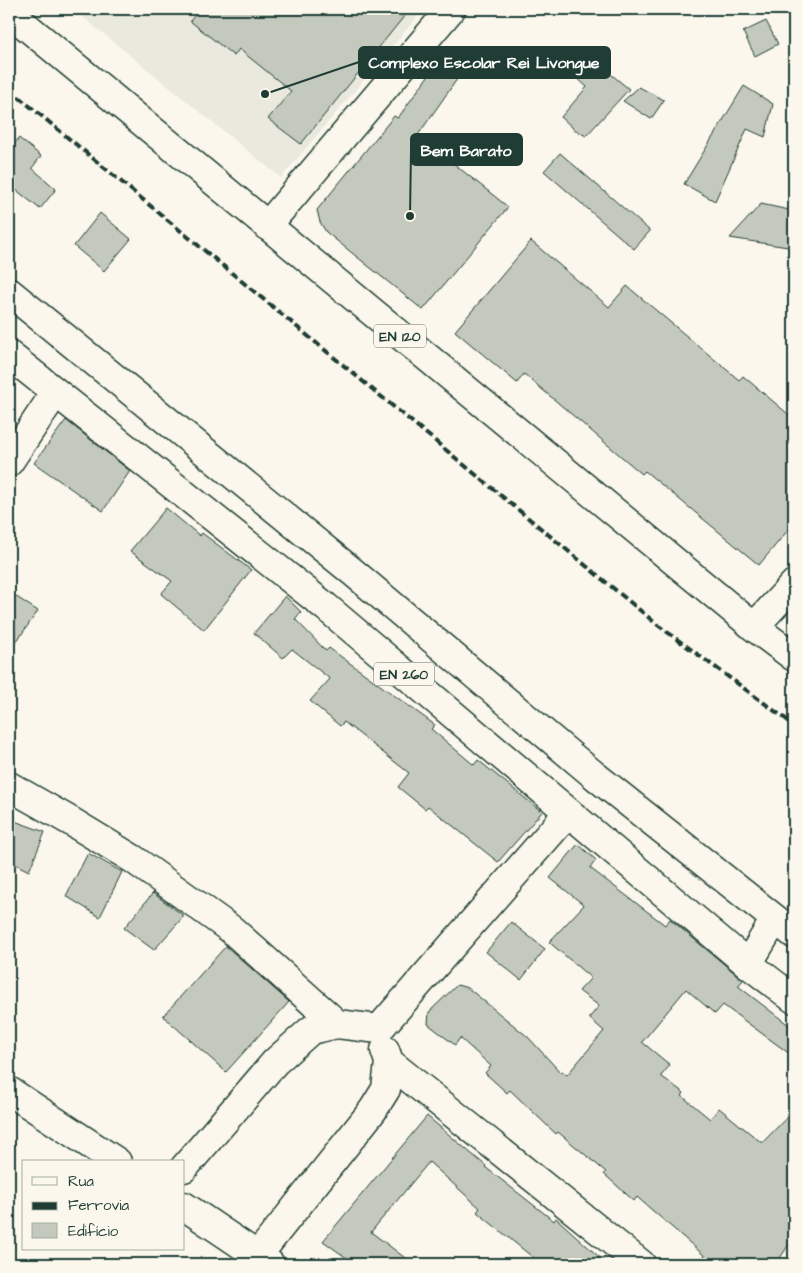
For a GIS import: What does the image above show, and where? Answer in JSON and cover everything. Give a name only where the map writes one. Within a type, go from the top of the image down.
[{"type":"main road","points":[[267,226],[451,9]]},
{"type":"main road","name":"EN 120","points":[[9,12],[754,627],[794,657]]},
{"type":"main road","name":"EN 260","points":[[9,292],[354,574],[594,775],[785,927]]},
{"type":"main road","name":"EN 260","points":[[9,355],[326,607],[748,964],[794,999]]},
{"type":"main road","points":[[9,462],[55,393]]},
{"type":"main road","points":[[326,607],[354,574]]},
{"type":"main road","points":[[754,627],[794,584]]},
{"type":"main road","points":[[9,786],[133,859],[232,930],[337,1024]]},
{"type":"main road","points":[[380,1029],[568,813]]},
{"type":"main road","points":[[748,964],[785,927]]},
{"type":"main road","points":[[185,1167],[275,1062],[311,1030],[337,1024],[380,1029]]},
{"type":"main road","points":[[185,1207],[264,1260],[373,1110],[386,1089],[389,1062],[380,1029]]},
{"type":"main road","points":[[389,1062],[641,1264]]},
{"type":"main road","points":[[9,1091],[114,1160]]},
{"type":"shaded area","points":[[73,9],[424,9],[281,178]]},
{"type":"building","points":[[200,9],[410,9],[301,144],[268,119],[291,91],[239,49],[234,56],[190,21]]},
{"type":"building","points":[[766,21],[778,44],[755,56],[743,32]]},
{"type":"building","points":[[448,48],[469,62],[418,135],[508,207],[423,310],[326,232],[320,222],[317,210],[394,116],[398,118]]},
{"type":"building","points":[[595,61],[629,89],[586,136],[574,129],[561,117],[587,87],[575,76]]},
{"type":"building","points":[[744,86],[773,104],[765,137],[747,129],[715,201],[684,184]]},
{"type":"building","points":[[639,87],[664,100],[651,119],[623,101]]},
{"type":"building","points":[[19,138],[41,156],[32,168],[56,189],[40,209],[15,189],[9,196],[9,150]]},
{"type":"building","points":[[560,153],[650,231],[634,249],[544,171]]},
{"type":"building","points":[[761,204],[794,211],[794,248],[730,238]]},
{"type":"building","points":[[100,213],[131,239],[104,271],[74,246]]},
{"type":"building","points":[[531,241],[609,307],[627,286],[739,380],[743,376],[794,419],[794,523],[759,565],[645,471],[642,474],[524,374],[517,383],[455,331]]},
{"type":"building","points":[[66,420],[130,471],[103,511],[34,463]]},
{"type":"building","points":[[166,508],[200,536],[202,533],[251,570],[204,630],[161,594],[172,581],[130,551]]},
{"type":"building","points":[[9,592],[38,611],[9,652]]},
{"type":"building","points":[[285,596],[301,612],[295,619],[326,651],[329,648],[435,725],[431,729],[474,765],[478,760],[542,812],[498,862],[428,806],[425,809],[398,787],[409,773],[344,722],[340,726],[310,701],[330,679],[292,649],[283,658],[254,633]]},
{"type":"building","points":[[9,819],[45,832],[29,871],[9,861]]},
{"type":"building","points":[[578,844],[596,860],[590,868],[665,925],[670,919],[743,980],[738,986],[794,1029],[794,1057],[723,1005],[715,1014],[686,989],[642,1042],[670,1065],[661,1076],[684,1093],[682,1096],[710,1119],[719,1108],[762,1143],[794,1110],[794,1237],[776,1264],[714,1264],[637,1197],[634,1201],[604,1174],[606,1172],[558,1132],[556,1134],[510,1090],[507,1093],[485,1073],[491,1066],[460,1038],[455,1045],[428,1024],[429,1012],[457,985],[468,988],[528,1037],[561,1073],[562,1071],[567,1075],[604,1031],[589,1018],[599,1006],[579,991],[591,978],[549,942],[584,905],[550,878]]},
{"type":"building","points":[[88,853],[122,872],[100,917],[66,896]]},
{"type":"building","points":[[153,893],[184,916],[154,950],[124,928]]},
{"type":"building","points":[[511,922],[545,949],[521,980],[486,952]]},
{"type":"building","points":[[226,946],[289,1002],[226,1072],[163,1016]]},
{"type":"building","points":[[427,1116],[485,1167],[554,1221],[556,1218],[607,1264],[541,1264],[477,1212],[480,1208],[429,1162],[371,1232],[413,1264],[355,1264],[323,1241]]},
{"type":"railway","points":[[9,89],[659,626],[794,725]]},
{"type":"place","name":"Complexo Escolar Rei Livongue","points":[[265,94]]},
{"type":"place","name":"Bem Barato","points":[[410,216]]}]
